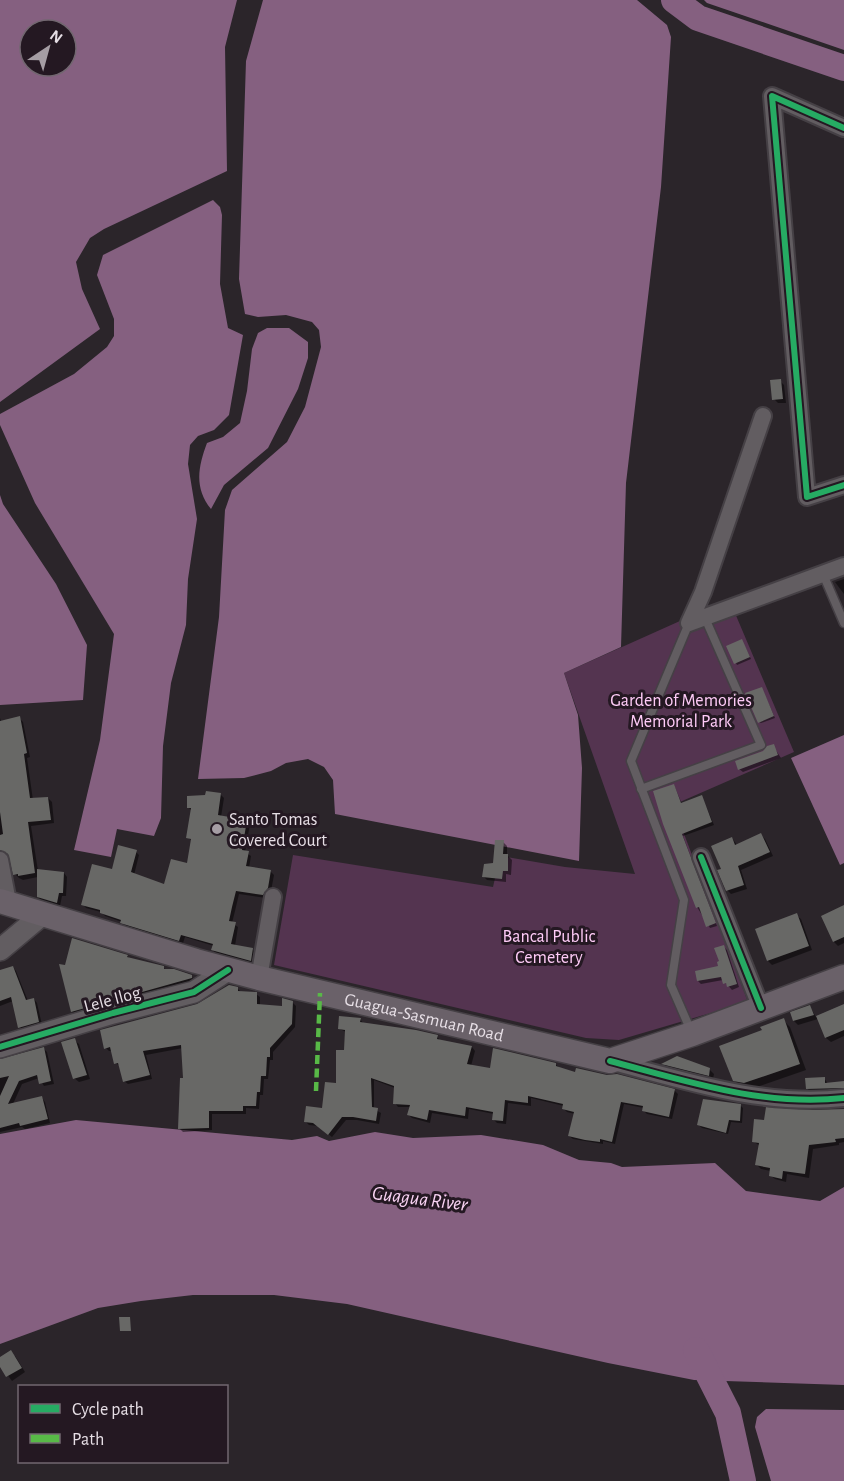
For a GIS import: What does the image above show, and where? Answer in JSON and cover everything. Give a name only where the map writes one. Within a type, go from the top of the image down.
[{"type":"main road","name":"Guagua-Sasmuan Road","points":[[4,901],[228,970],[610,1061]]},
{"type":"main road","points":[[610,1061],[692,1034],[844,977]]},
{"type":"street","points":[[844,128],[772,96],[807,497],[844,485]]},
{"type":"street","points":[[697,621],[703,592],[763,416]]},
{"type":"street","points":[[697,621],[844,566]]},
{"type":"street","points":[[701,857],[761,1008]]},
{"type":"street","points":[[0,860],[4,901]]},
{"type":"street","points":[[259,978],[273,897]]},
{"type":"street","points":[[0,950],[43,914]]},
{"type":"street","name":"Lele Ilog","points":[[0,1047],[112,1013],[194,992],[228,970]]},
{"type":"street","points":[[610,1061],[724,1092],[776,1098],[828,1100],[844,1098]]},
{"type":"lane","points":[[823,573],[844,622]]},
{"type":"lane","points":[[692,1034],[671,985],[684,900],[631,761],[697,621]]},
{"type":"lane","points":[[641,789],[761,745],[697,621]]},
{"type":"green space","points":[[729,599],[794,752],[673,805],[748,1002],[619,1040],[586,1038],[274,965],[293,855],[493,887],[500,856],[565,867],[635,874],[564,673]]},
{"type":"water","points":[[0,0],[237,0],[225,47],[227,171],[104,229],[90,238],[76,262],[82,289],[100,329],[0,402]]},
{"type":"water","points":[[263,0],[637,0],[667,25],[671,37],[661,187],[626,483],[621,647],[564,673],[578,715],[582,768],[579,861],[335,814],[333,780],[324,767],[308,759],[286,763],[271,771],[244,778],[198,779],[219,617],[225,510],[232,490],[287,442],[305,407],[321,347],[319,330],[312,322],[286,315],[258,317],[245,314],[239,279],[246,61]]},
{"type":"water","points":[[704,0],[844,0],[844,50],[707,3]]},
{"type":"water","points":[[213,200],[220,207],[222,215],[220,284],[228,328],[243,335],[229,415],[214,430],[198,436],[190,445],[188,464],[197,519],[188,579],[186,625],[171,683],[163,746],[161,818],[154,836],[117,829],[111,857],[74,850],[100,740],[114,634],[35,503],[0,425],[0,414],[74,374],[107,347],[114,336],[114,319],[97,275],[103,255]]},
{"type":"water","points":[[267,328],[289,328],[308,342],[308,358],[298,389],[268,448],[224,485],[211,509],[202,493],[199,477],[204,452],[207,443],[223,437],[240,423],[252,349],[258,333]]},
{"type":"water","points":[[0,495],[3,504],[56,584],[87,645],[83,700],[0,705]]},
{"type":"water","points":[[844,735],[844,863],[840,865],[791,758]]},
{"type":"water","name":"Guagua River","points":[[76,1120],[292,1140],[317,1136],[329,1141],[375,1132],[413,1138],[481,1135],[543,1145],[579,1160],[611,1163],[622,1167],[715,1163],[746,1191],[820,1201],[844,1187],[844,1385],[694,1380],[347,1304],[274,1295],[193,1295],[98,1308],[0,1344],[0,1134]]},
{"type":"water","points":[[766,1409],[844,1410],[844,1481],[771,1481],[755,1427],[757,1417]]},
{"type":"building","points":[[781,379],[783,399],[772,400],[770,380]]},
{"type":"building","points":[[742,639],[750,657],[734,664],[726,646]]},
{"type":"building","points":[[762,687],[774,716],[758,723],[745,693]]},
{"type":"building","points":[[20,716],[27,753],[24,754],[30,798],[48,797],[51,820],[28,822],[35,873],[18,876],[18,874],[13,875],[8,854],[0,850],[0,835],[3,834],[0,812],[0,721]]},
{"type":"building","points":[[774,744],[778,755],[738,770],[735,761],[763,751],[767,746]]},
{"type":"building","points":[[674,784],[681,803],[702,795],[712,822],[682,834],[716,923],[706,927],[699,907],[696,908],[663,824],[653,791]]},
{"type":"building","points":[[206,791],[221,793],[218,815],[247,820],[242,850],[249,851],[246,866],[271,870],[268,888],[263,895],[236,891],[232,907],[229,921],[236,922],[231,944],[253,948],[251,961],[211,950],[213,944],[181,935],[179,941],[120,923],[121,920],[100,913],[100,910],[81,905],[92,864],[112,869],[118,845],[137,850],[131,872],[164,884],[171,859],[187,863],[191,839],[186,838],[191,808],[187,808],[187,796],[205,795]]},
{"type":"building","points":[[761,833],[770,852],[738,866],[744,885],[726,891],[717,870],[721,869],[711,846],[732,837],[735,845]]},
{"type":"building","points":[[495,840],[504,840],[503,854],[508,854],[508,871],[503,871],[502,879],[482,877],[484,864],[493,863]]},
{"type":"building","points":[[37,869],[64,872],[63,893],[59,893],[57,903],[37,897]]},
{"type":"building","points":[[844,905],[844,937],[833,942],[821,916]]},
{"type":"building","points":[[797,913],[809,946],[767,961],[755,929]]},
{"type":"building","points":[[72,938],[128,955],[127,957],[164,966],[164,969],[174,969],[192,975],[192,978],[71,1012],[59,964],[65,965]]},
{"type":"building","points":[[724,945],[737,984],[727,987],[726,983],[723,984],[721,977],[697,981],[695,971],[718,966],[719,961],[714,948]]},
{"type":"building","points":[[13,966],[26,1000],[34,998],[39,1022],[18,1028],[11,997],[0,1001],[0,970]]},
{"type":"building","points":[[229,985],[238,987],[238,991],[257,992],[257,1004],[282,1006],[282,998],[293,1001],[292,1024],[270,1048],[266,1076],[261,1076],[256,1106],[243,1106],[243,1111],[209,1111],[209,1128],[178,1129],[180,1078],[183,1078],[181,1045],[143,1051],[150,1075],[123,1082],[118,1063],[114,1064],[110,1047],[104,1049],[100,1030],[197,1004]]},
{"type":"building","points":[[844,1004],[844,1030],[825,1038],[816,1016]]},
{"type":"building","points":[[810,1005],[814,1015],[793,1021],[790,1012]]},
{"type":"building","points":[[339,1016],[361,1018],[360,1022],[416,1030],[438,1035],[437,1039],[472,1046],[467,1064],[490,1068],[493,1048],[556,1063],[556,1066],[575,1072],[576,1068],[607,1075],[617,1074],[675,1089],[669,1117],[642,1111],[643,1106],[621,1102],[612,1142],[568,1136],[574,1112],[562,1109],[563,1104],[528,1096],[528,1103],[505,1100],[503,1121],[492,1120],[493,1112],[466,1107],[465,1116],[429,1110],[427,1120],[407,1115],[410,1105],[393,1104],[394,1086],[371,1078],[372,1107],[378,1108],[376,1121],[342,1117],[328,1135],[313,1123],[304,1122],[306,1106],[322,1108],[325,1082],[336,1083],[336,1050],[344,1050],[345,1030],[338,1029]]},
{"type":"building","points":[[784,1018],[800,1064],[744,1083],[733,1081],[719,1046],[762,1030],[760,1027]]},
{"type":"building","points":[[75,1038],[87,1075],[73,1079],[61,1042]]},
{"type":"building","points":[[44,1047],[51,1081],[39,1084],[37,1075],[19,1081],[8,1104],[42,1096],[48,1119],[0,1128],[0,1096],[9,1076],[0,1078],[0,1059]]},
{"type":"building","points":[[677,1056],[710,1068],[709,1076],[661,1064]]},
{"type":"building","points":[[825,1077],[825,1083],[844,1081],[844,1088],[806,1089],[805,1078]]},
{"type":"building","points":[[703,1099],[741,1104],[740,1121],[729,1120],[726,1133],[697,1125]]},
{"type":"building","points":[[766,1107],[844,1109],[844,1138],[835,1139],[836,1142],[809,1145],[805,1174],[783,1171],[782,1179],[769,1176],[770,1168],[755,1165],[759,1143],[752,1142],[754,1119],[764,1120]]},
{"type":"building","points":[[119,1317],[130,1317],[131,1331],[120,1331]]},
{"type":"building","points":[[11,1350],[22,1368],[6,1377],[0,1367],[0,1357]]},
{"type":"waterway","points":[[674,0],[698,18],[844,68]]},
{"type":"waterway","points":[[696,1350],[728,1413],[743,1481]]},
{"type":"marked path","points":[[316,1091],[320,993]]},
{"type":"cycle path","points":[[844,128],[772,96],[807,497],[844,485]]},
{"type":"cycle path","points":[[701,857],[761,1008]]},
{"type":"cycle path","points":[[0,1047],[113,1013],[194,992],[228,970]]},
{"type":"cycle path","points":[[610,1061],[696,1084],[754,1096],[814,1100],[844,1098]]},
{"type":"place","name":"Santo Tomas Covered Court","points":[[217,829]]},
{"type":"park label","name":"Garden of Memories Memorial Park","points":[[681,710]]},
{"type":"park label","name":"Bancal Public Cemetery","points":[[549,946]]}]
